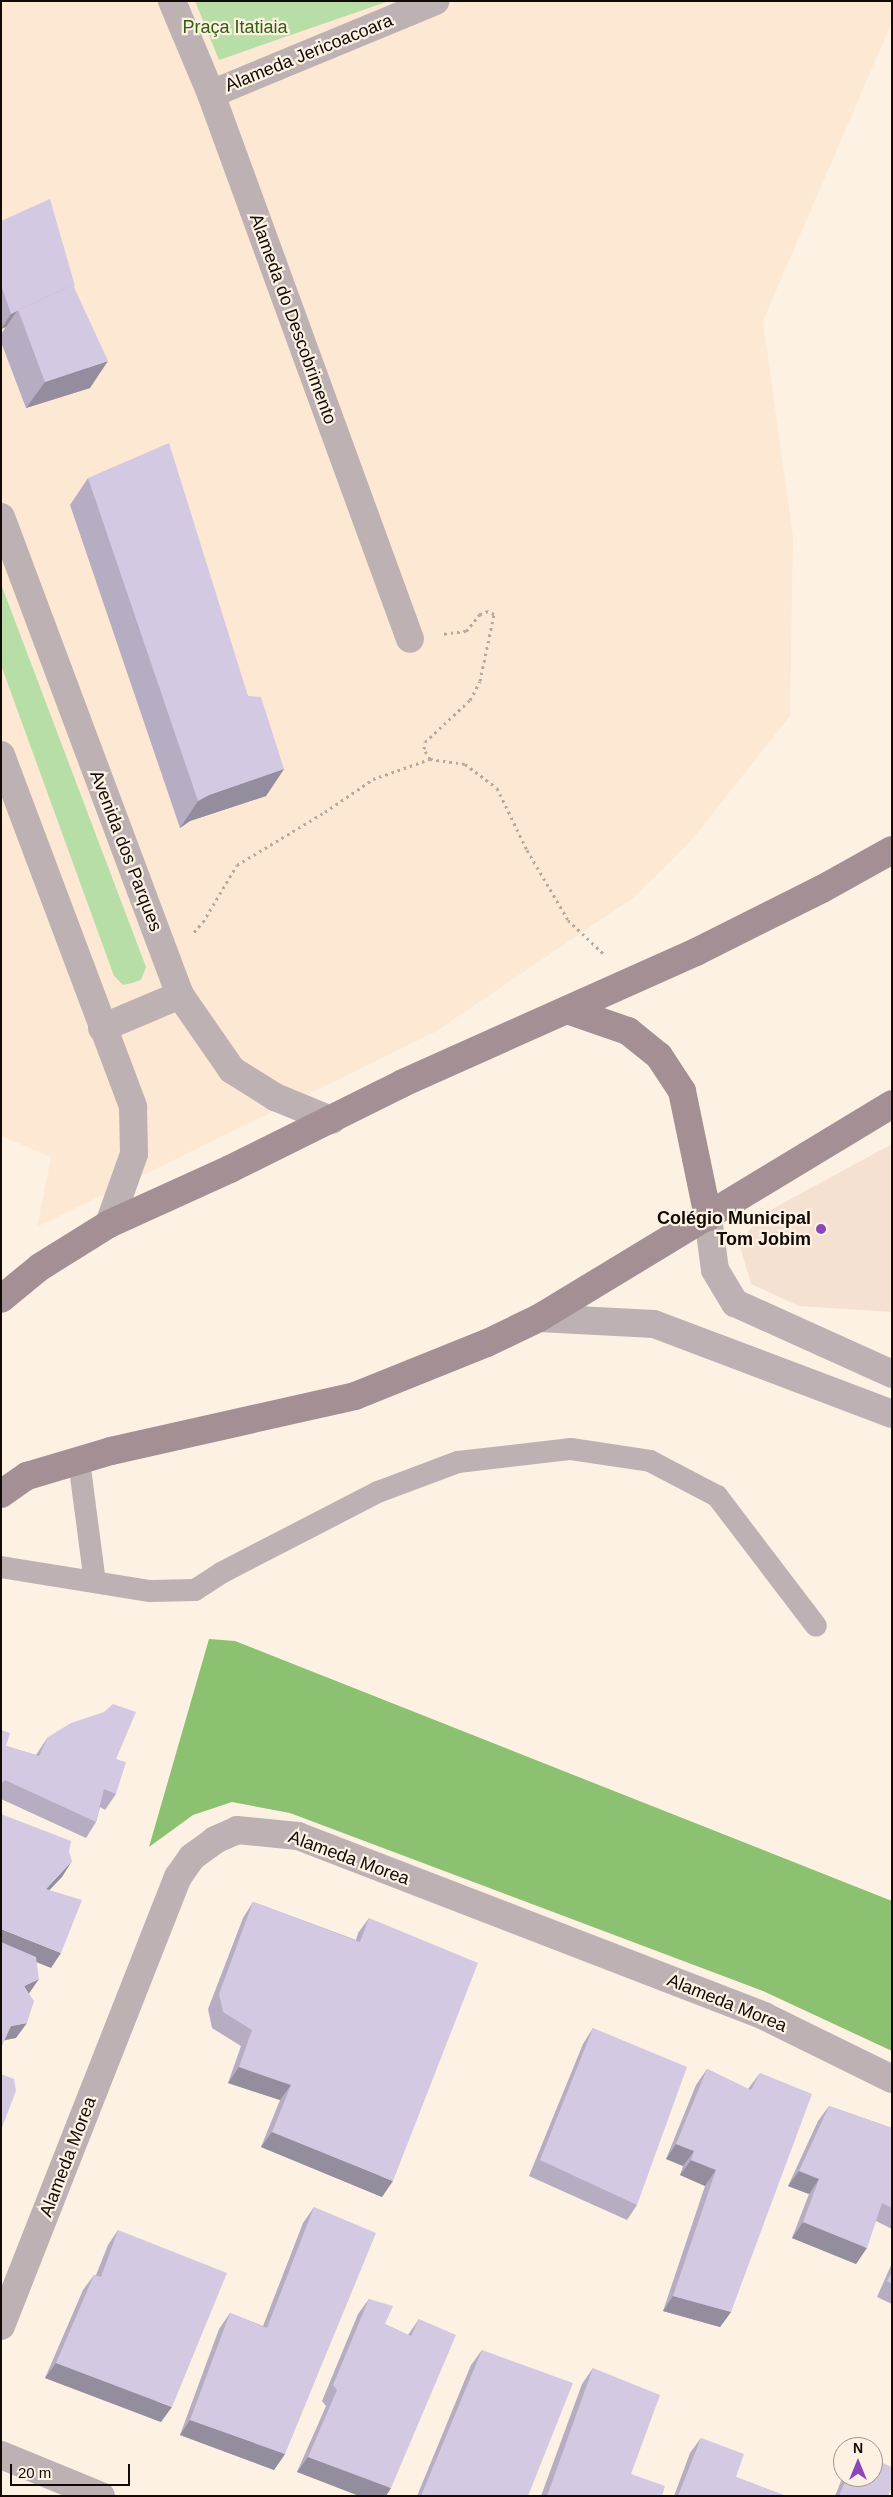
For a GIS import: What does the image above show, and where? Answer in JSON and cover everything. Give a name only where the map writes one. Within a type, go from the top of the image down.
[{"type":"main road","points":[[1,1298],[40,1267],[109,1224],[331,1120],[403,1083],[567,1010],[747,926],[892,850]]},
{"type":"main road","points":[[567,1010],[628,1031],[659,1056],[682,1091],[708,1217]]},
{"type":"main road","points":[[1,1494],[27,1476],[79,1460],[355,1396],[539,1318],[892,1104]]},
{"type":"street","name":"Alameda do Descobrimento","points":[[172,1],[211,94],[410,640]]},
{"type":"street","name":"Alameda Jericoacoara","points":[[211,94],[436,1]]},
{"type":"street","name":"Avenida dos Parques","points":[[1,517],[180,995],[232,1070],[275,1097],[331,1120]]},
{"type":"street","points":[[1,755],[133,1107],[134,1154],[109,1224]]},
{"type":"street","points":[[102,1028],[180,995]]},
{"type":"street","points":[[708,1217],[714,1270],[735,1303],[892,1374]]},
{"type":"street","points":[[539,1318],[654,1324],[892,1414]]},
{"type":"street","name":"Alameda Morea","points":[[1,2326],[178,1877],[192,1857],[215,1840],[237,1830],[298,1836],[764,2016],[892,2079]]},
{"type":"street","points":[[1,2455],[101,2496]]},
{"type":"lane","points":[[1,1567],[150,1591],[195,1590],[221,1572],[378,1492],[458,1462],[571,1449],[650,1460],[717,1496],[816,1626]]},
{"type":"lane","points":[[79,1460],[95,1582]]},
{"type":"path","points":[[410,640],[466,631],[480,614],[488,611],[494,614],[480,680],[470,700],[425,742],[424,750],[430,759]]},
{"type":"path","points":[[167,960],[204,922],[236,866],[373,779],[430,759],[464,764],[497,788],[528,850],[568,920],[631,980]]},
{"type":"shaded area","points":[[1,1],[892,1],[892,22],[763,321],[793,537],[790,716],[690,842],[633,898],[435,1032],[37,1227],[51,1157],[1,1136]]},
{"type":"shaded area","name":"Colégio Municipal Tom Jobim","points":[[892,1144],[892,1312],[799,1306],[751,1284],[739,1243],[763,1214]]},
{"type":"green space","name":"Praça Itatiaia","points":[[195,1],[389,1],[219,60]]},
{"type":"green space","points":[[1,584],[146,967],[141,980],[123,985],[114,976],[1,665]]},
{"type":"green space","points":[[209,1639],[235,1641],[892,1901],[892,2051],[763,1991],[290,1813],[232,1802],[193,1815],[149,1847]]},
{"type":"building","points":[[50,199],[75,286],[73,285],[11,314],[1,285],[1,221]]},
{"type":"building","points":[[73,285],[108,361],[45,382],[18,310]]},
{"type":"building","points":[[169,443],[248,696],[261,697],[284,769],[209,795],[198,801],[88,478]]},
{"type":"building","points":[[113,1704],[136,1712],[116,1759],[126,1762],[116,1794],[104,1789],[96,1822],[5,1780],[1,1784],[1,1730],[10,1733],[6,1746],[39,1756],[48,1737],[71,1723],[104,1712]]},
{"type":"building","points":[[1,1814],[71,1841],[69,1852],[72,1861],[46,1889],[82,1900],[61,1953],[1,1929]]},
{"type":"building","points":[[253,1902],[360,1942],[369,1918],[478,1963],[393,2181],[272,2132],[291,2085],[239,2067],[252,2030],[223,2012],[219,1994]]},
{"type":"building","points":[[1,1942],[36,1957],[39,1979],[24,1986],[34,2001],[27,2023],[11,2026],[1,2048]]},
{"type":"building","points":[[593,2028],[687,2067],[637,2205],[540,2160]]},
{"type":"building","points":[[707,2069],[751,2090],[760,2073],[812,2094],[731,2312],[673,2296],[716,2170],[691,2160],[694,2151],[676,2144]]},
{"type":"building","points":[[1,2074],[14,2079],[16,2091],[1,2130]]},
{"type":"building","points":[[829,2106],[892,2128],[892,2208],[882,2203],[867,2248],[803,2222],[819,2179],[799,2171]]},
{"type":"building","points":[[314,2207],[376,2233],[285,2454],[190,2420],[230,2313],[267,2328]]},
{"type":"building","points":[[118,2230],[227,2273],[172,2407],[56,2363],[94,2275],[101,2277]]},
{"type":"building","points":[[892,2272],[892,2284],[887,2281]]},
{"type":"building","points":[[369,2299],[393,2306],[385,2324],[411,2336],[419,2319],[456,2335],[391,2488],[308,2457],[337,2390],[333,2385]]},
{"type":"building","points":[[482,2350],[573,2383],[528,2496],[421,2496]]},
{"type":"building","points":[[593,2368],[660,2395],[631,2474],[665,2486],[662,2496],[547,2496]]},
{"type":"building","points":[[701,2438],[744,2454],[736,2477],[786,2496],[678,2496]]},
{"type":"building","points":[[883,2463],[892,2467],[892,2487],[888,2496],[839,2496],[843,2487],[883,2487]]},
{"type":"place","name":"Colégio Municipal Tom Jobim","points":[[821,1229]]}]
